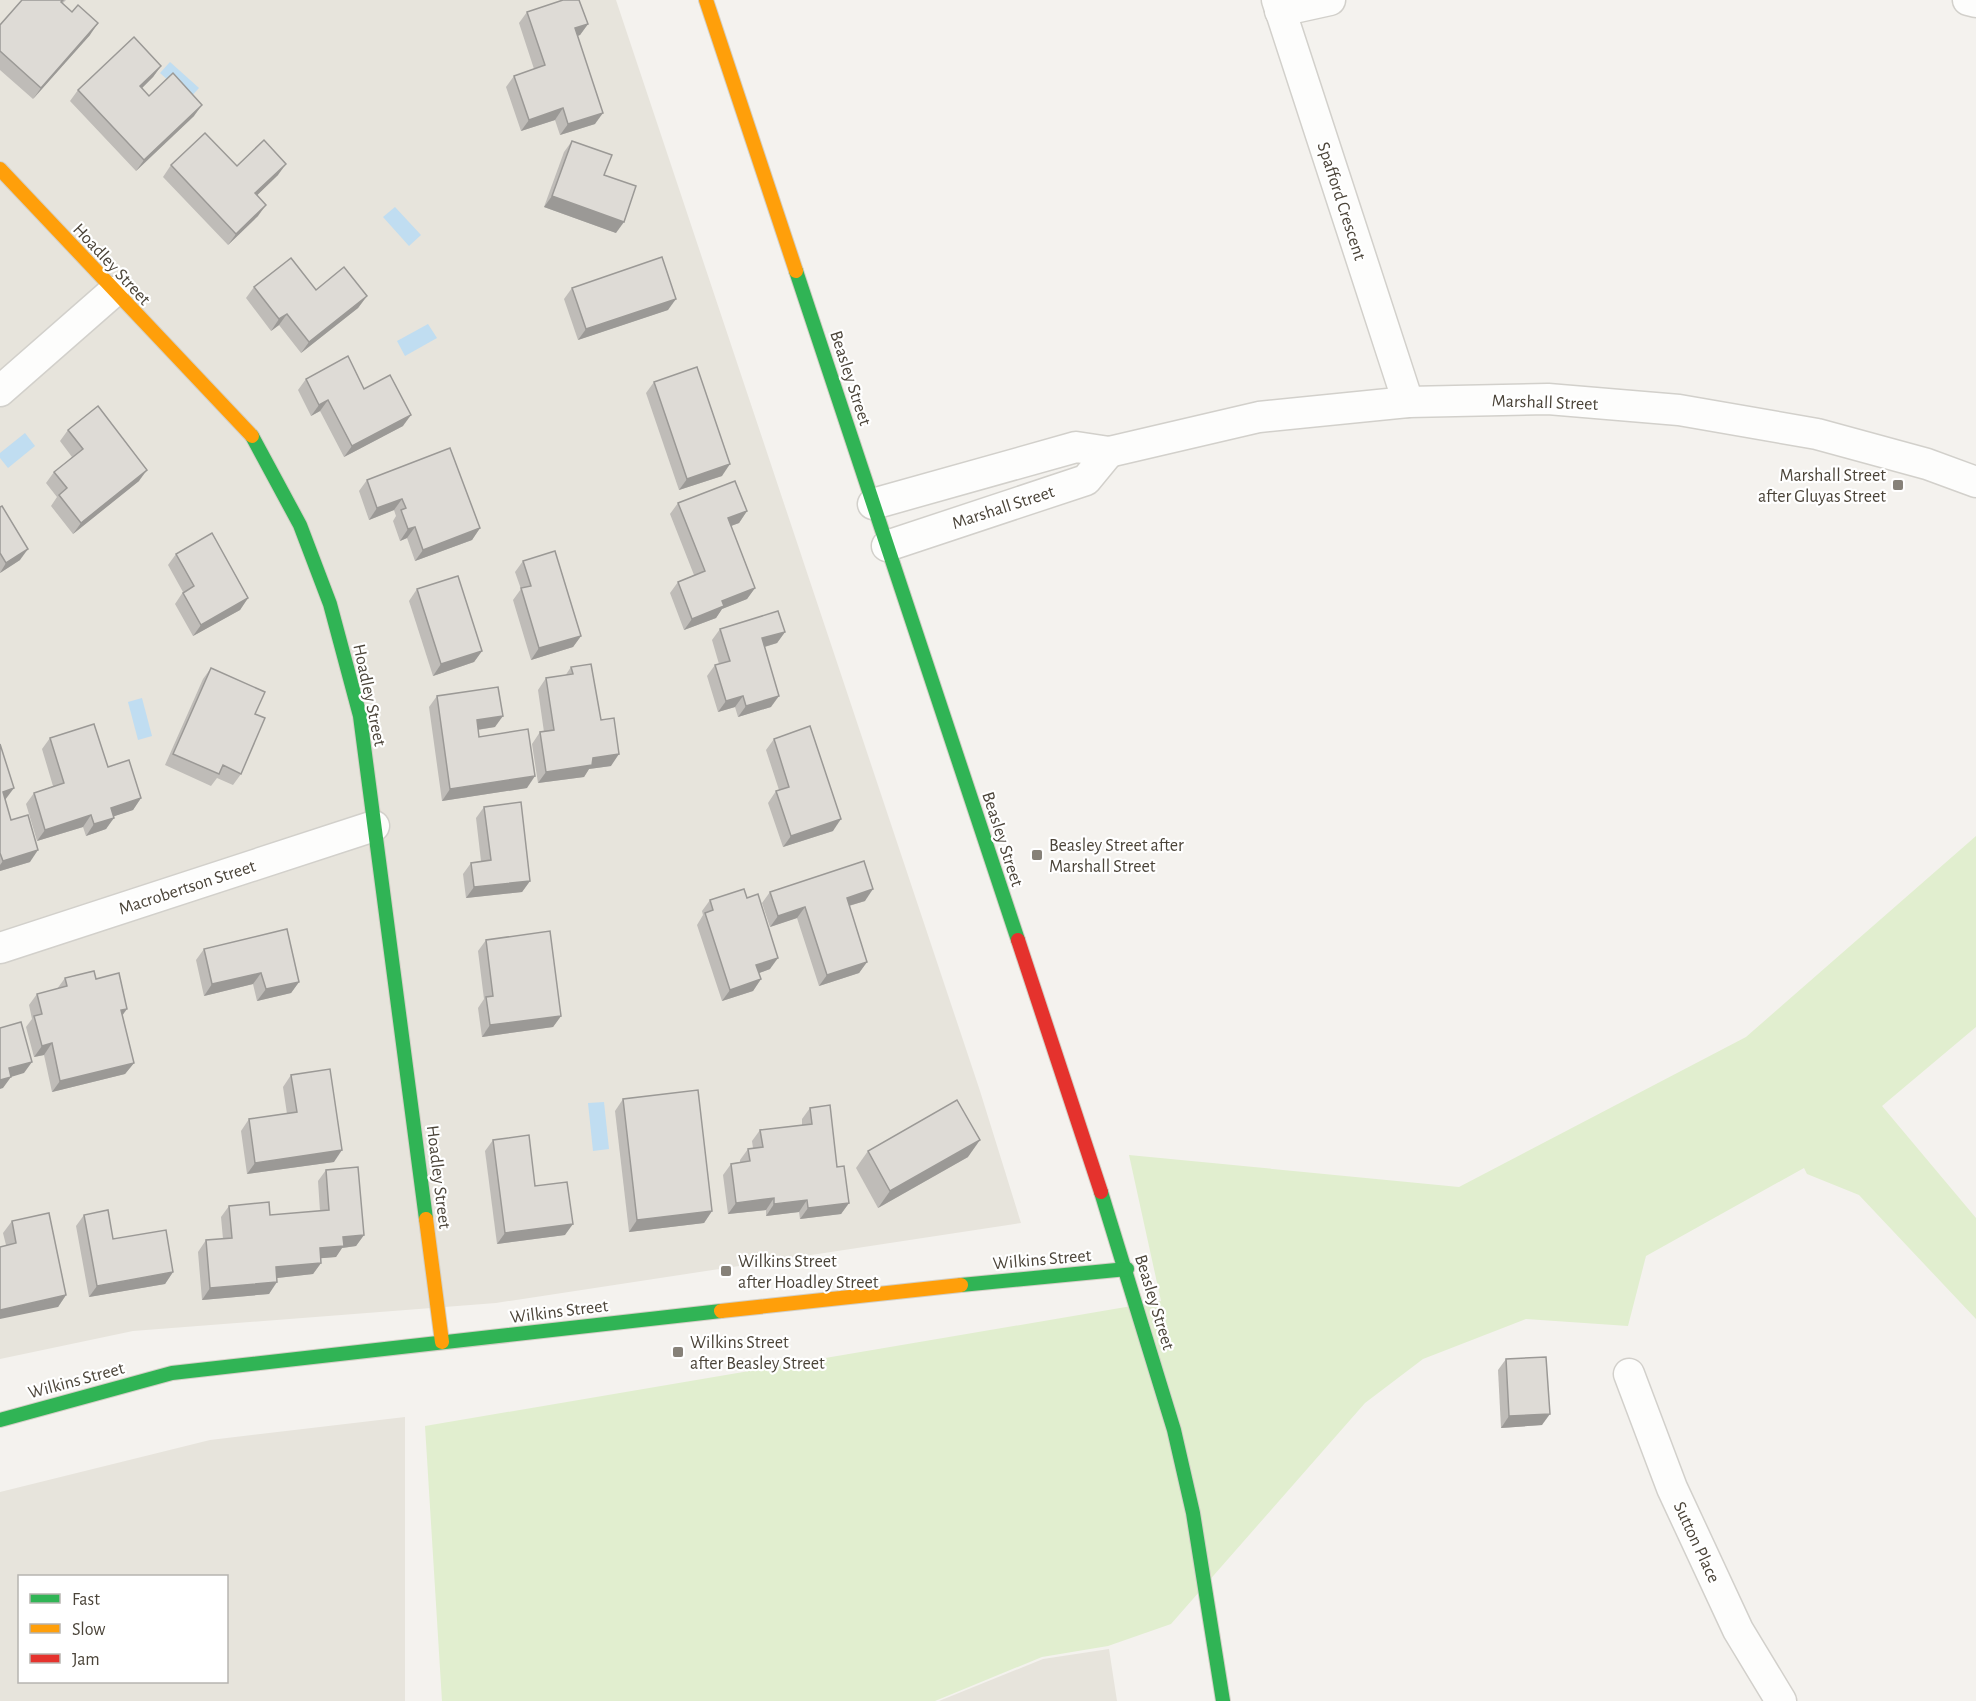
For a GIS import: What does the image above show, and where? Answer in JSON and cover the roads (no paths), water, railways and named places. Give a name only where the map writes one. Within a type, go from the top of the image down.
[{"type":"street","name":"Beasley Street","points":[[706,0],[1127,1269],[1174,1430],[1193,1514],[1223,1701]]},
{"type":"street","points":[[1279,6],[1330,0]]},
{"type":"street","points":[[1968,0],[1976,2]]},
{"type":"street","name":"Spafford Crescent","points":[[1279,6],[1408,402]]},
{"type":"street","name":"Hoadley Street","points":[[0,169],[113,292],[252,436],[300,525],[330,604],[360,716],[442,1342]]},
{"type":"street","points":[[0,391],[113,292]]},
{"type":"street","name":"Marshall Street","points":[[873,504],[1076,447],[1109,452],[1259,417],[1408,402],[1548,399],[1679,410],[1817,434],[1927,464],[1976,482]]},
{"type":"street","name":"Marshall Street","points":[[887,546],[1086,480],[1109,452]]},
{"type":"street","name":"Macrobertson Street","points":[[0,948],[374,826]]},
{"type":"street","name":"Wilkins Street","points":[[0,1420],[172,1373],[891,1291],[1127,1269]]},
{"type":"street","name":"Sutton Place","points":[[1629,1374],[1676,1498],[1738,1630],[1781,1701]]},
{"type":"water","points":[[170,62],[199,88],[189,99],[160,73]]},
{"type":"water","points":[[395,207],[421,235],[409,246],[383,217]]},
{"type":"water","points":[[428,324],[437,338],[405,356],[397,341]]},
{"type":"water","points":[[25,433],[35,446],[8,468],[0,458],[0,453]]},
{"type":"water","points":[[142,698],[152,736],[138,740],[128,702]]},
{"type":"water","points":[[604,1102],[609,1149],[593,1151],[588,1103]]},
{"type":"place","name":"Marshall Street after Gluyas Street","points":[[1898,485]]},
{"type":"place","name":"Beasley Street after Marshall Street","points":[[1037,855]]},
{"type":"place","name":"Wilkins Street after Hoadley Street","points":[[726,1271]]},
{"type":"place","name":"Wilkins Street after Beasley Street","points":[[678,1352]]}]
